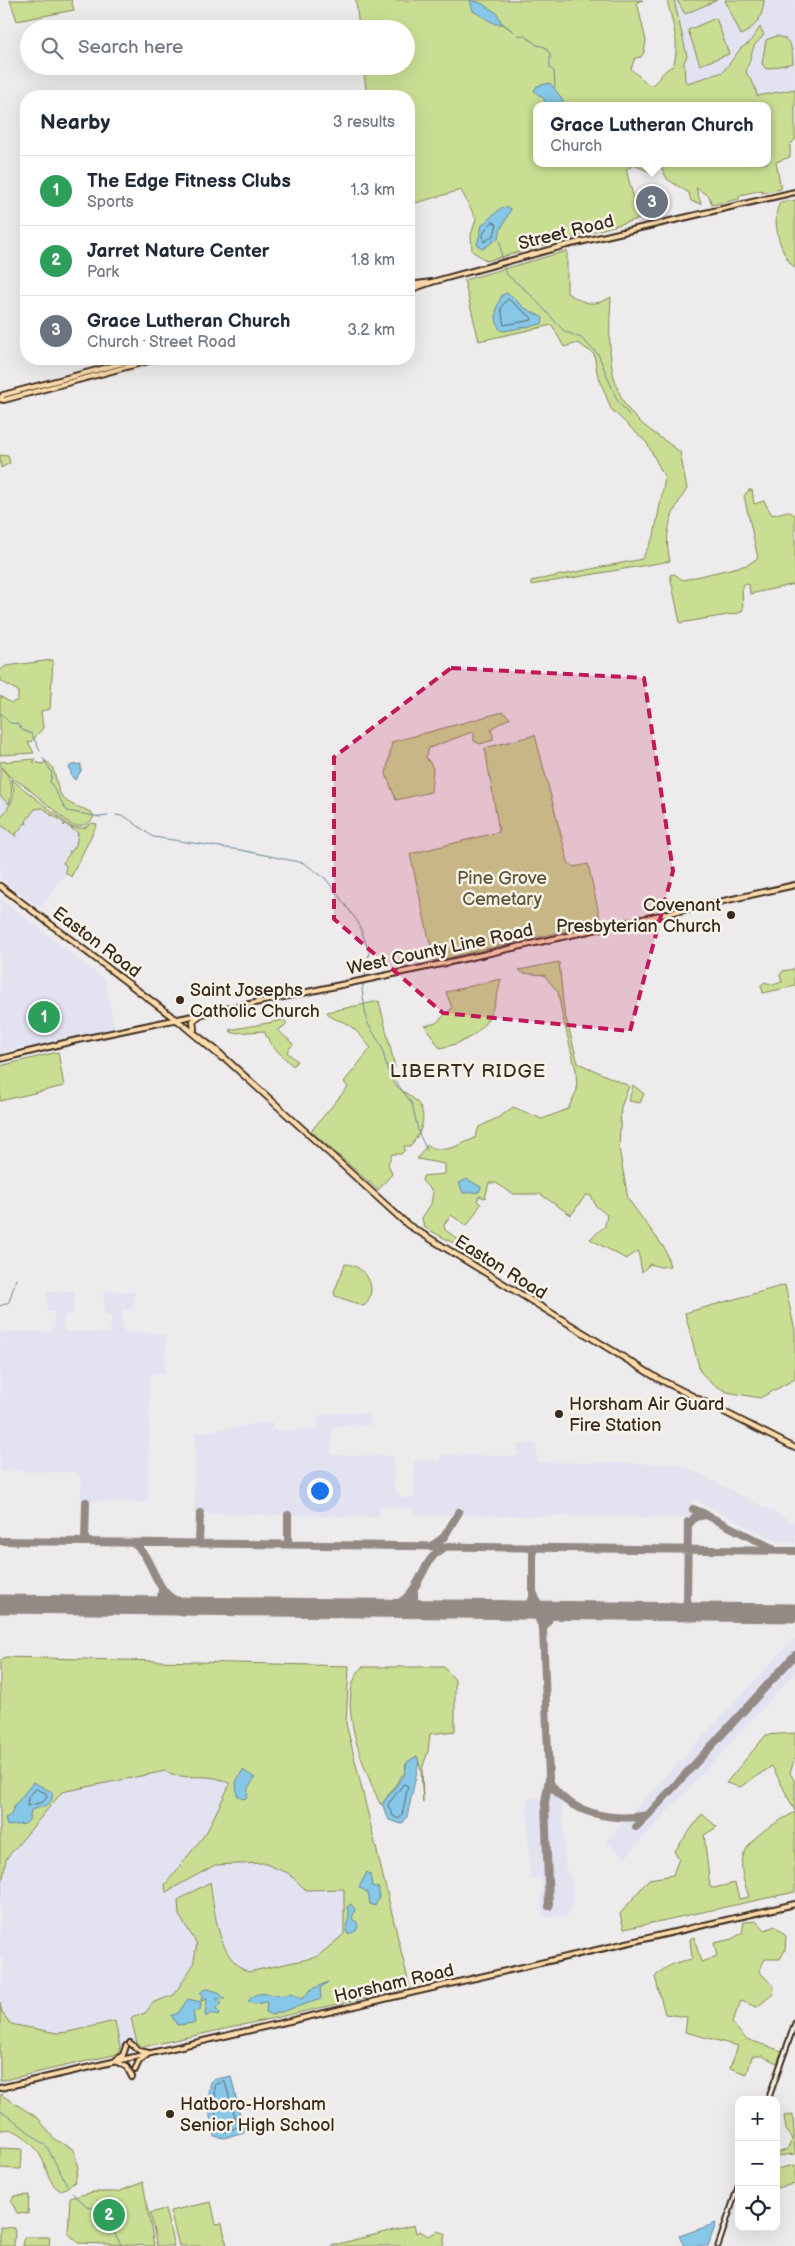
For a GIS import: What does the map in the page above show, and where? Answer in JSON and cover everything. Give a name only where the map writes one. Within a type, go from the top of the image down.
[{"type":"highway","name":"Easton Road","points":[[0,886],[194,1031],[408,1225],[657,1378],[795,1448]]},
{"type":"highway","points":[[194,1031],[192,1023],[199,1016]]},
{"type":"highway","name":"Easton Road","points":[[177,1020],[212,1052],[227,1061]]},
{"type":"main road","name":"Street Road","points":[[415,288],[614,233],[795,192]]},
{"type":"main road","name":"Street Road","points":[[415,284],[432,282]]},
{"type":"main road","points":[[0,399],[3,395],[116,365]]},
{"type":"main road","points":[[0,399],[4,400],[134,365]]},
{"type":"main road","name":"West County Line Road","points":[[0,1059],[795,885]]},
{"type":"main road","name":"Horsham Road","points":[[0,2088],[795,1904]]},
{"type":"main road","points":[[769,2096],[795,2023]]},
{"type":"main road","points":[[791,2034],[795,2028]]},
{"type":"main road","points":[[130,2043],[140,2051],[152,2053]]},
{"type":"main road","points":[[115,2062],[122,2056],[126,2046]]},
{"type":"main road","points":[[135,2070],[139,2060],[152,2053]]},
{"type":"main road","points":[[115,2062],[127,2066],[132,2077]]},
{"type":"main road","points":[[718,2246],[738,2186]]},
{"type":"highlighted area","points":[[451,668],[644,678],[673,871],[630,1031],[443,1013],[334,919],[334,757]]},
{"type":"shaded area","points":[[674,0],[795,0],[795,89],[757,96],[755,87],[746,72],[754,46],[760,40],[758,26],[749,43],[741,48],[723,72],[687,83],[685,81],[685,59]]},
{"type":"shaded area","points":[[0,790],[22,807],[30,797],[83,836],[64,875],[41,908],[0,879]]},
{"type":"shaded area","points":[[0,898],[105,980],[115,1030],[25,1049],[20,1047],[6,1051],[0,1056]]},
{"type":"shaded area","points":[[74,1291],[74,1313],[68,1313],[64,1317],[63,1328],[67,1332],[110,1332],[112,1318],[104,1313],[104,1291],[134,1292],[134,1306],[132,1309],[122,1309],[122,1326],[125,1332],[166,1334],[165,1373],[153,1373],[150,1379],[148,1502],[81,1501],[82,1479],[74,1472],[0,1471],[0,1332],[51,1332],[54,1327],[54,1312],[47,1312],[47,1292]]},
{"type":"shaded area","points":[[336,1413],[371,1413],[370,1425],[333,1426],[331,1455],[394,1456],[394,1486],[398,1494],[403,1498],[414,1498],[414,1461],[440,1461],[441,1455],[519,1456],[518,1444],[536,1444],[537,1462],[680,1464],[795,1523],[795,1543],[777,1541],[693,1499],[692,1517],[414,1515],[413,1508],[379,1507],[379,1517],[194,1513],[195,1433],[272,1422],[272,1430],[317,1430],[318,1416]]},
{"type":"shaded area","points":[[793,1639],[795,1641],[795,1673],[625,1858],[606,1841]]},
{"type":"shaded area","points":[[165,1771],[175,1776],[215,1776],[230,1783],[206,1833],[165,1885],[166,1892],[215,1865],[263,1863],[288,1873],[306,1890],[344,1889],[344,1934],[317,1957],[248,1972],[241,1969],[219,1938],[210,1882],[179,1915],[198,1944],[193,1965],[174,1995],[154,2002],[145,2013],[132,2018],[137,2043],[120,2047],[115,2021],[57,2033],[11,2024],[6,2021],[1,2013],[0,2003],[4,1960],[0,1959],[0,1895],[6,1859],[62,1792]]},
{"type":"shaded area","points":[[562,1795],[566,1873],[571,1875],[574,1904],[567,1916],[542,1917],[541,1878],[530,1879],[527,1799]]},
{"type":"green space","points":[[10,0],[71,0],[74,10],[20,20],[17,21]]},
{"type":"green space","points":[[356,0],[643,0],[637,2],[646,41],[644,52],[641,57],[635,58],[631,69],[650,86],[666,70],[673,66],[676,42],[667,0],[674,0],[687,56],[684,62],[685,81],[687,83],[723,72],[741,48],[749,43],[760,27],[764,35],[754,46],[746,72],[755,87],[757,96],[795,89],[795,140],[790,145],[790,157],[776,162],[781,189],[762,193],[762,190],[740,195],[739,199],[712,205],[709,196],[696,188],[701,204],[691,201],[689,193],[667,179],[661,167],[771,167],[771,102],[533,102],[533,167],[631,167],[626,169],[639,219],[487,261],[472,251],[471,235],[476,219],[461,190],[415,203],[415,90],[366,90],[364,75],[415,75],[415,20],[358,20]]},
{"type":"green space","points":[[677,0],[717,0],[685,14]]},
{"type":"green space","points":[[725,0],[764,0],[758,21],[751,29],[741,35]]},
{"type":"green space","points":[[716,18],[729,54],[700,65],[688,30]]},
{"type":"green space","points":[[776,36],[785,39],[790,45],[793,63],[766,69],[762,64],[766,40]]},
{"type":"green space","points":[[638,167],[661,167],[648,171]]},
{"type":"green space","points":[[795,200],[795,268],[781,247],[776,218],[780,203]]},
{"type":"green space","points":[[567,251],[567,293],[588,303],[599,302],[611,297],[611,359],[613,375],[618,390],[625,404],[639,421],[680,452],[687,489],[673,514],[668,531],[667,540],[670,561],[531,585],[531,581],[642,559],[654,536],[665,478],[647,443],[611,409],[597,372],[594,354],[578,343],[564,347],[552,325],[479,341],[464,280]]},
{"type":"green space","points":[[0,455],[8,456],[10,463],[1,468]]},
{"type":"green space","points":[[749,490],[752,490],[754,504],[764,501],[772,515],[788,511],[795,515],[795,584],[750,594],[749,584],[742,585],[743,610],[739,613],[680,623],[670,575],[674,574],[683,580],[747,565],[758,558],[744,496]]},
{"type":"green space","points":[[53,660],[50,709],[41,711],[43,728],[32,741],[28,742],[34,753],[0,755],[0,696],[11,703],[18,700],[18,691],[1,681],[0,670],[6,666]]},
{"type":"green space","points":[[503,712],[510,718],[493,727],[491,732],[493,740],[480,744],[474,741],[474,734],[472,732],[429,748],[426,757],[433,768],[431,792],[396,800],[386,774],[392,742]]},
{"type":"green space","name":"Pine Grove Cemetary","points":[[535,735],[568,862],[574,867],[588,864],[601,923],[434,961],[410,854],[499,832],[485,748]]},
{"type":"green space","points":[[36,759],[33,762],[43,764],[45,761],[49,763],[54,771],[61,795],[71,804],[92,813],[94,816],[91,821],[79,826],[73,826],[25,786],[9,776],[0,765],[0,762]]},
{"type":"green space","points":[[0,767],[7,775],[11,784],[9,804],[0,796]]},
{"type":"green space","points":[[11,779],[73,828],[84,828],[92,823],[97,824],[71,877],[65,872],[66,866],[63,863],[70,853],[69,851],[71,852],[76,845],[78,833],[65,824],[64,826],[64,823],[53,815],[51,816],[43,808],[35,809],[26,821],[27,824],[25,823],[16,834],[17,837],[0,824],[0,819],[10,805],[13,796],[14,791]]},
{"type":"green space","points":[[559,962],[564,1011],[578,1063],[629,1086],[621,1107],[619,1148],[628,1199],[665,1249],[670,1266],[660,1267],[650,1264],[642,1272],[638,1251],[626,1259],[590,1239],[605,1226],[607,1215],[596,1206],[591,1196],[586,1195],[571,1215],[540,1194],[513,1194],[496,1183],[489,1183],[485,1198],[479,1196],[477,1201],[481,1204],[467,1226],[451,1215],[444,1225],[445,1230],[458,1239],[455,1244],[424,1227],[422,1218],[431,1204],[433,1192],[422,1181],[423,1176],[445,1174],[445,1164],[417,1159],[427,1145],[433,1148],[445,1149],[475,1138],[479,1127],[501,1116],[513,1107],[542,1119],[568,1109],[577,1090],[576,1070],[558,992],[544,975],[523,973],[519,970]]},
{"type":"green space","points":[[795,966],[795,986],[763,993],[761,985],[765,982],[773,985],[782,982],[780,975],[783,971],[794,969]]},
{"type":"green space","points":[[501,979],[494,1006],[483,1026],[466,1039],[440,1048],[425,1026],[436,1023],[452,1008],[446,992]]},
{"type":"green space","points":[[379,1001],[395,1067],[389,1075],[398,1087],[411,1096],[420,1106],[423,1118],[418,1136],[410,1146],[404,1146],[405,1150],[401,1154],[392,1154],[388,1164],[392,1174],[378,1190],[311,1131],[348,1087],[344,1082],[371,1048],[354,1029],[327,1012]]},
{"type":"green space","points":[[284,1020],[287,1024],[278,1030],[293,1044],[287,1052],[297,1061],[293,1066],[271,1045],[264,1031],[233,1033],[229,1030]]},
{"type":"green space","points":[[58,1052],[64,1086],[0,1101],[0,1066]]},
{"type":"green space","points":[[633,1085],[644,1094],[640,1103],[629,1101]]},
{"type":"green space","points":[[345,1264],[353,1265],[364,1273],[368,1279],[371,1292],[364,1306],[335,1296],[334,1293]]},
{"type":"green space","points":[[785,1285],[795,1331],[795,1379],[760,1398],[727,1392],[711,1383],[700,1371],[685,1313]]},
{"type":"green space","points":[[6,1657],[349,1666],[346,1723],[410,1988],[143,2047],[137,2043],[131,2018],[145,2013],[154,2002],[174,1995],[193,1965],[197,1944],[179,1915],[178,1900],[210,1882],[216,1920],[224,1945],[238,1965],[248,1972],[317,1957],[344,1934],[344,1889],[306,1890],[288,1873],[263,1863],[215,1865],[166,1892],[165,1885],[206,1833],[230,1784],[214,1778],[181,1776],[165,1771],[62,1792],[6,1859],[0,1895],[0,1660]]},
{"type":"green space","points":[[362,1667],[444,1667],[455,1680],[455,1731],[430,1734],[428,1751],[422,1769],[423,1803],[421,1770],[417,1756],[405,1765],[406,1770],[382,1804],[380,1804],[360,1754],[354,1735],[351,1715],[350,1697],[354,1681]]},
{"type":"green space","points":[[795,1733],[795,1757],[790,1773],[795,1782],[795,1811],[772,1766],[740,1787],[726,1783],[766,1735]]},
{"type":"green space","points":[[795,1812],[795,1892],[624,1929],[620,1914],[649,1879],[673,1875],[679,1858],[674,1852],[702,1814],[717,1827],[704,1835],[710,1887],[714,1888],[735,1883],[739,1899],[749,1897],[742,1870],[742,1862],[749,1845],[770,1826]]},
{"type":"green space","points":[[757,1921],[765,1930],[775,1926],[786,1936],[785,1950],[780,1959],[765,1959],[759,1971],[774,1987],[773,1994],[757,2007],[741,2001],[732,2023],[746,2039],[782,2051],[777,2063],[762,2056],[752,2056],[747,2074],[730,2068],[738,2046],[685,2032],[687,2017],[665,2014],[655,1977],[672,1965],[692,1959],[690,1939],[694,1937],[701,1962],[717,1956],[714,1943],[732,1939],[742,1933],[744,1922]]},
{"type":"green space","points":[[0,2003],[2,2013],[11,2024],[57,2033],[115,2021],[120,2047],[118,2054],[0,2081]]},
{"type":"green space","points":[[0,2094],[38,2118],[54,2139],[73,2149],[78,2168],[75,2182],[61,2191],[56,2188],[50,2180],[39,2153],[29,2141],[12,2130],[0,2130]]},
{"type":"green space","points":[[793,2115],[795,2154],[780,2156],[780,2152],[787,2149],[793,2139],[786,2130],[784,2116]]},
{"type":"green space","points":[[0,2148],[22,2149],[21,2169],[0,2168]]},
{"type":"green space","points":[[795,2165],[795,2184],[780,2187],[780,2168]]},
{"type":"green space","points":[[143,2182],[154,2246],[78,2243],[68,2233],[70,2198],[93,2192],[118,2192]]},
{"type":"green space","points":[[29,2195],[28,2214],[17,2213],[11,2201],[14,2196]]},
{"type":"green space","points":[[211,2202],[216,2224],[222,2223],[227,2246],[179,2246],[170,2211]]},
{"type":"green space","points":[[165,2209],[174,2246],[157,2246],[150,2213]]},
{"type":"green space","points":[[414,2225],[416,2233],[420,2231],[428,2236],[438,2231],[445,2234],[443,2246],[330,2246]]},
{"type":"green space","points":[[0,2227],[15,2228],[14,2246],[0,2246]]},
{"type":"green space","points":[[24,2237],[50,2237],[49,2246],[23,2246]]},
{"type":"water","points":[[470,0],[481,3],[497,13],[501,22],[514,32],[503,24],[495,24],[473,11]]},
{"type":"water","points":[[550,83],[563,102],[545,102],[534,91],[537,86]]},
{"type":"water","points":[[507,207],[511,209],[498,238],[483,249],[477,245],[482,225],[501,208]]},
{"type":"water","points":[[507,293],[525,308],[543,318],[542,324],[504,331],[500,330],[496,316],[497,308],[502,295]]},
{"type":"water","points":[[81,764],[81,771],[75,780],[69,767]]},
{"type":"water","points":[[467,1179],[481,1187],[479,1192],[463,1193],[459,1183]]},
{"type":"water","points":[[417,1756],[419,1762],[407,1817],[402,1824],[389,1820],[382,1804],[405,1774],[407,1762]]},
{"type":"water","points":[[243,1770],[255,1778],[248,1788],[247,1798],[242,1799],[237,1795],[236,1782]]},
{"type":"water","points":[[33,1782],[52,1792],[51,1800],[43,1807],[31,1810],[29,1820],[25,1824],[7,1826],[5,1818],[11,1815],[17,1802]]},
{"type":"water","points":[[367,1872],[370,1874],[372,1886],[379,1888],[379,1898],[375,1906],[370,1904],[368,1893],[359,1887]]},
{"type":"water","points":[[351,1904],[355,1909],[352,1919],[357,1922],[358,1927],[356,1931],[348,1934],[346,1931],[349,1915],[347,1907]]},
{"type":"water","points":[[328,1982],[320,1988],[321,1999],[272,2015],[266,2012],[267,2002],[254,2004],[248,2001],[258,1994],[285,1995],[291,1993],[302,1999],[310,1990]]},
{"type":"water","points":[[208,1989],[218,1992],[225,1999],[216,1999],[221,2003],[216,2009],[219,2013],[218,2016],[211,2013],[206,2017],[205,2015],[207,1999],[201,2001],[202,1996],[200,1993]]},
{"type":"water","points":[[188,1999],[201,2002],[200,2011],[193,2011],[195,2023],[177,2025],[171,2015],[177,2014]]},
{"type":"water","points":[[231,2076],[241,2119],[251,2130],[224,2138],[214,2136],[210,2116],[209,2092],[212,2080]]},
{"type":"water","points":[[716,2223],[708,2246],[684,2246],[679,2236]]},
{"type":"waterway","points":[[518,35],[525,36],[537,45],[545,47],[550,54],[550,68],[554,71],[555,87]]},
{"type":"waterway","points":[[500,241],[502,260]]},
{"type":"waterway","points":[[503,264],[506,274],[528,292],[564,331],[581,338],[598,354],[617,400],[629,415]]},
{"type":"waterway","points":[[0,713],[10,723],[18,724],[22,730],[32,734],[40,751]]},
{"type":"waterway","points":[[43,758],[52,773],[50,782],[67,811],[100,817],[108,816]]},
{"type":"waterway","points":[[116,815],[126,817],[153,837],[240,850],[304,863],[326,879],[358,922],[369,952],[365,978]]},
{"type":"waterway","points":[[364,982],[362,990],[367,1022],[381,1045],[388,1071],[412,1104],[419,1134],[427,1150]]},
{"type":"waterway","points":[[0,1306],[9,1302],[16,1279]]},
{"type":"waterway","points":[[0,2111],[47,2147],[67,2185]]},
{"type":"waterway","points":[[72,2193],[87,2206],[102,2212],[122,2246]]},
{"type":"taxiway","points":[[85,1542],[86,1502]]},
{"type":"taxiway","points":[[693,1509],[705,1514]]},
{"type":"taxiway","points":[[433,1545],[444,1537],[459,1512]]},
{"type":"taxiway","points":[[199,1543],[200,1513]]},
{"type":"taxiway","points":[[288,1515],[288,1544]]},
{"type":"taxiway","points":[[688,1525],[695,1517],[706,1515],[772,1548]]},
{"type":"taxiway","points":[[688,1522],[687,1600],[690,1607],[697,1612]]},
{"type":"taxiway","points":[[0,1541],[795,1551]]},
{"type":"taxiway","points":[[132,1543],[143,1553],[166,1593],[187,1606]]},
{"type":"taxiway","points":[[387,1608],[399,1603],[408,1596],[415,1588],[429,1561],[445,1547]]},
{"type":"taxiway","points":[[520,1610],[528,1605],[533,1598],[533,1547]]},
{"type":"taxiway","points":[[155,1605],[161,1599],[162,1589]]},
{"type":"taxiway","points":[[414,1592],[414,1602],[422,1609]]},
{"type":"taxiway","points":[[534,1594],[538,1604],[549,1610]]},
{"type":"taxiway","points":[[678,1612],[685,1607],[687,1600]]},
{"type":"taxiway","points":[[523,1610],[538,1617],[543,1629]]},
{"type":"taxiway","points":[[549,1906],[545,1803],[549,1778],[543,1629],[550,1617],[563,1610]]},
{"type":"taxiway","points":[[549,1781],[567,1801],[593,1813],[621,1817],[648,1815],[795,1655]]},
{"type":"taxiway","points":[[636,1827],[648,1815]]},
{"type":"runway","points":[[0,1604],[795,1613]]},
{"type":"place","name":"Grace Lutheran Church","points":[[652,202]]},
{"type":"place","name":"Covenant Presbyterian Church","points":[[731,915]]},
{"type":"place","name":"Saint Josephs Catholic Church","points":[[180,1000]]},
{"type":"place","name":"The Edge Fitness Clubs","points":[[44,1017]]},
{"type":"place","name":"Horsham Air Guard Fire Station","points":[[559,1414]]},
{"type":"place","name":"Hatboro-Horsham Senior High School","points":[[170,2114]]},
{"type":"place","name":"Jarret Nature Center","points":[[109,2215]]},
{"type":"district","name":"LIBERTY RIDGE","points":[[468,1070]]}]
